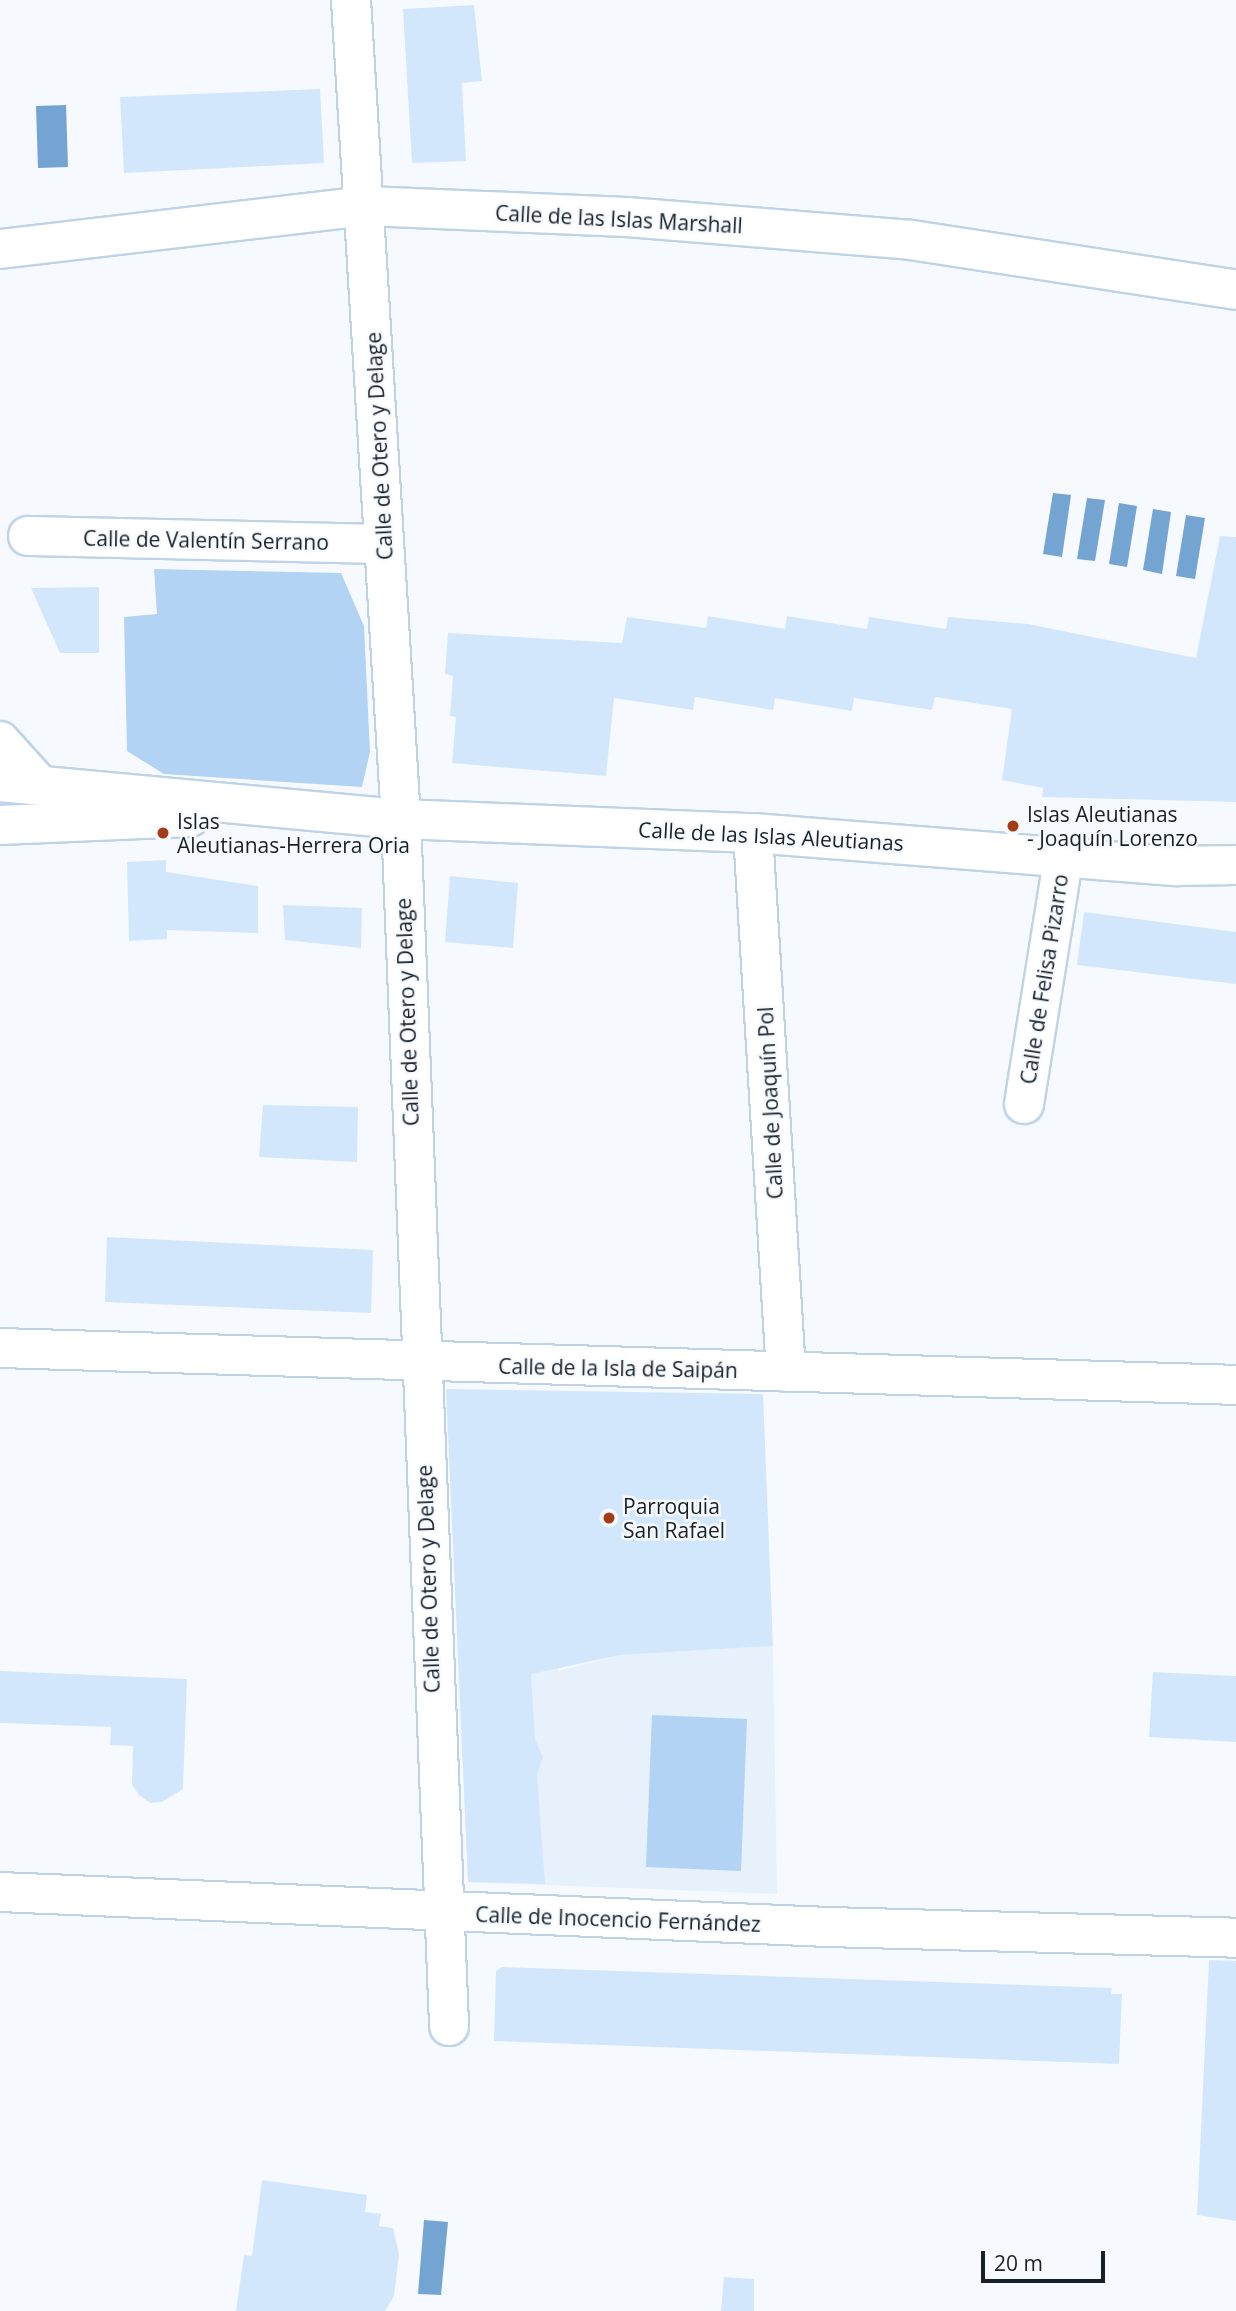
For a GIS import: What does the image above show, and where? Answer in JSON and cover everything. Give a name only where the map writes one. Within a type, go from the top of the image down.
[{"type":"street","name":"Calle de Otero y Delage","points":[[351,0],[366,206],[401,819],[419,1365],[441,1912],[449,2026]]},
{"type":"street","name":"Calle de las Islas Marshall","points":[[0,248],[366,206],[627,217],[911,240],[1236,290]]},
{"type":"street","name":"Calle de Valentín Serrano","points":[[28,536],[384,544]]},
{"type":"street","points":[[0,741],[38,783]]},
{"type":"street","name":"Calle de las Islas Aleutianas","points":[[0,782],[38,783],[401,819],[753,833],[1064,855],[1177,866],[1236,865]]},
{"type":"street","name":"Calle de las Islas Aleutianas","points":[[0,825],[305,810]]},
{"type":"street","name":"Calle de Joaquín Pol","points":[[753,833],[786,1372]]},
{"type":"street","name":"Calle de Felisa Pizarro","points":[[1024,1104],[1064,855]]},
{"type":"street","name":"Calle de la Isla de Saipán","points":[[0,1348],[419,1365],[1236,1385]]},
{"type":"street","name":"Calle de Inocencio Fernández","points":[[0,1892],[441,1912],[1236,1938]]},
{"type":"shaded area","points":[[66,105],[68,167],[38,168],[36,106]]},
{"type":"shaded area","points":[[1053,493],[1071,495],[1062,557],[1043,554]]},
{"type":"shaded area","points":[[1087,498],[1105,500],[1095,561],[1077,559]]},
{"type":"shaded area","points":[[1119,503],[1137,506],[1127,567],[1109,564]]},
{"type":"shaded area","points":[[1153,509],[1171,512],[1162,574],[1143,570]]},
{"type":"shaded area","points":[[1186,515],[1205,518],[1195,579],[1176,576]]},
{"type":"shaded area","points":[[154,569],[341,573],[364,626],[370,752],[362,787],[164,774],[127,751],[124,617],[157,614]]},
{"type":"shaded area","points":[[458,1646],[555,1646],[558,1671],[620,1655],[773,1646],[777,1894],[468,1882]]},
{"type":"shaded area","points":[[652,1715],[747,1719],[741,1871],[646,1867]]},
{"type":"shaded area","points":[[424,2220],[448,2222],[441,2295],[418,2294]]},
{"type":"building","points":[[474,5],[482,81],[462,83],[466,161],[412,163],[403,9]]},
{"type":"building","points":[[320,89],[324,163],[124,173],[120,97]]},
{"type":"building","points":[[1220,536],[1236,537],[1236,802],[1042,797],[1043,788],[1002,780],[1012,709],[935,697],[932,710],[854,698],[852,711],[775,698],[773,710],[695,697],[693,710],[614,698],[606,776],[452,763],[456,717],[450,716],[453,676],[445,674],[448,633],[622,643],[627,617],[706,628],[708,616],[785,629],[787,616],[867,629],[869,617],[946,629],[948,617],[1028,624],[1196,658]]},
{"type":"building","points":[[99,587],[99,653],[60,653],[31,588]]},
{"type":"building","points":[[166,860],[166,872],[258,886],[258,933],[167,930],[167,939],[129,941],[127,862]]},
{"type":"building","points":[[450,876],[518,883],[513,948],[445,942]]},
{"type":"building","points":[[283,905],[362,908],[361,948],[285,940]]},
{"type":"building","points":[[1084,912],[1236,932],[1236,984],[1077,965]]},
{"type":"building","points":[[263,1105],[358,1107],[357,1162],[259,1157]]},
{"type":"building","points":[[107,1237],[373,1250],[371,1313],[105,1302]]},
{"type":"building","name":"Parroquia San Rafael","points":[[446,1389],[763,1394],[773,1646],[620,1655],[531,1674],[535,1739],[543,1757],[537,1775],[545,1884],[468,1882]]},
{"type":"building","points":[[0,1671],[187,1679],[183,1789],[162,1802],[150,1803],[139,1795],[132,1785],[133,1746],[110,1745],[111,1727],[0,1723]]},
{"type":"building","points":[[1153,1672],[1236,1676],[1236,1742],[1149,1737]]},
{"type":"building","points":[[1209,1960],[1236,1961],[1236,2221],[1197,2215]]},
{"type":"building","points":[[502,1967],[1112,1988],[1111,1994],[1122,1994],[1119,2064],[494,2041],[496,1971]]},
{"type":"building","points":[[262,2180],[367,2195],[365,2212],[381,2214],[379,2226],[393,2228],[399,2254],[394,2296],[385,2311],[236,2311],[244,2255],[252,2256]]},
{"type":"building","points":[[724,2277],[754,2279],[754,2311],[721,2311]]},
{"type":"place","name":"Islas Aleutianas - Joaquín Lorenzo","points":[[1013,826]]},
{"type":"place","name":"Islas Aleutianas-Herrera Oria","points":[[163,833]]},
{"type":"place","name":"Parroquia San Rafael","points":[[609,1518]]}]
